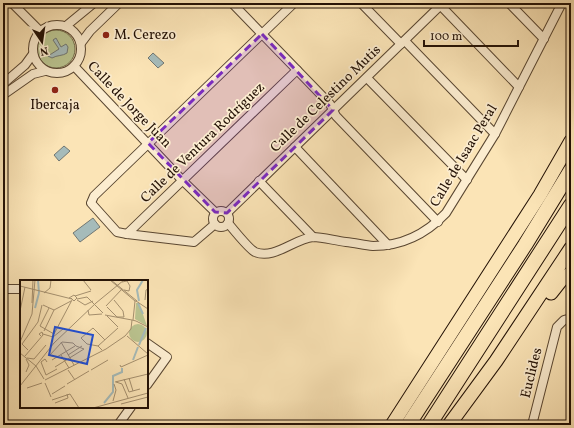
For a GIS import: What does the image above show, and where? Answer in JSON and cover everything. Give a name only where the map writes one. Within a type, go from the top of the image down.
[{"type":"highway","points":[[392,425],[540,195],[571,141]]},
{"type":"highway","points":[[472,302],[544,203],[571,158]]},
{"type":"highway","points":[[408,425],[526,245],[571,170]]},
{"type":"highway","points":[[430,425],[571,205]]},
{"type":"highway","points":[[449,425],[496,361],[571,248]]},
{"type":"highway","points":[[496,361],[520,340],[555,287],[562,279],[571,273]]},
{"type":"street","points":[[12,3],[40,31]]},
{"type":"street","points":[[66,26],[94,3]]},
{"type":"street","points":[[81,43],[90,31],[119,3]]},
{"type":"street","points":[[232,3],[330,104],[336,116],[438,222]]},
{"type":"street","points":[[215,224],[194,242],[127,234],[117,232],[91,203],[94,196],[294,3]]},
{"type":"street","points":[[509,3],[544,39]]},
{"type":"street","name":"Calle de Isaac Peral","points":[[228,223],[254,252],[266,254],[277,251],[298,241],[313,237],[372,246],[388,245],[422,234],[438,222],[446,213],[495,134],[562,3]]},
{"type":"street","points":[[364,4],[495,134]]},
{"type":"street","points":[[442,4],[519,87]]},
{"type":"street","name":"Calle de Celestino Mutis","points":[[227,213],[442,4]]},
{"type":"street","points":[[52,25],[66,26],[73,30],[78,36],[82,51],[79,59],[68,71],[52,73],[39,66],[35,61],[32,46],[40,31],[46,27],[52,25]]},
{"type":"street","points":[[3,84],[25,65],[33,54]]},
{"type":"street","name":"Calle de Jorge Juan","points":[[74,66],[183,181],[215,212]]},
{"type":"street","points":[[3,95],[32,74],[45,70]]},
{"type":"street","name":"Calle de Ventura Rodríguez","points":[[127,234],[297,70]]},
{"type":"street","points":[[367,78],[467,180]]},
{"type":"street","points":[[295,147],[388,245]]},
{"type":"street","points":[[259,181],[313,237]]},
{"type":"street","points":[[222,210],[227,213],[229,218],[228,223],[223,226],[218,226],[215,224],[213,221],[213,216],[215,212],[222,210]]},
{"type":"street","points":[[3,289],[20,289]]},
{"type":"street","name":"Euclides","points":[[532,425],[557,327],[564,320],[571,318]]},
{"type":"street","points":[[148,344],[167,357],[148,384]]},
{"type":"street","points":[[118,425],[130,408]]},
{"type":"highlighted area","points":[[262,34],[333,110],[227,213],[215,212],[148,143]]},
{"type":"green space","points":[[52,30],[60,30],[67,33],[72,38],[75,49],[72,60],[67,65],[60,68],[52,68],[45,65],[40,60],[37,53],[37,45],[40,38],[45,33]]},
{"type":"shaded area","points":[[56,38],[61,47],[66,44],[68,47],[67,53],[52,58],[48,56],[59,49],[53,40]]},
{"type":"shaded area","points":[[153,53],[164,63],[158,68],[148,58]]},
{"type":"shaded area","points":[[64,146],[70,151],[59,161],[54,155]]},
{"type":"shaded area","points":[[93,218],[100,227],[80,242],[73,233]]},
{"type":"place","name":"M. Cerezo","points":[[106,35]]},
{"type":"place","name":"Ibercaja","points":[[55,90]]}]
